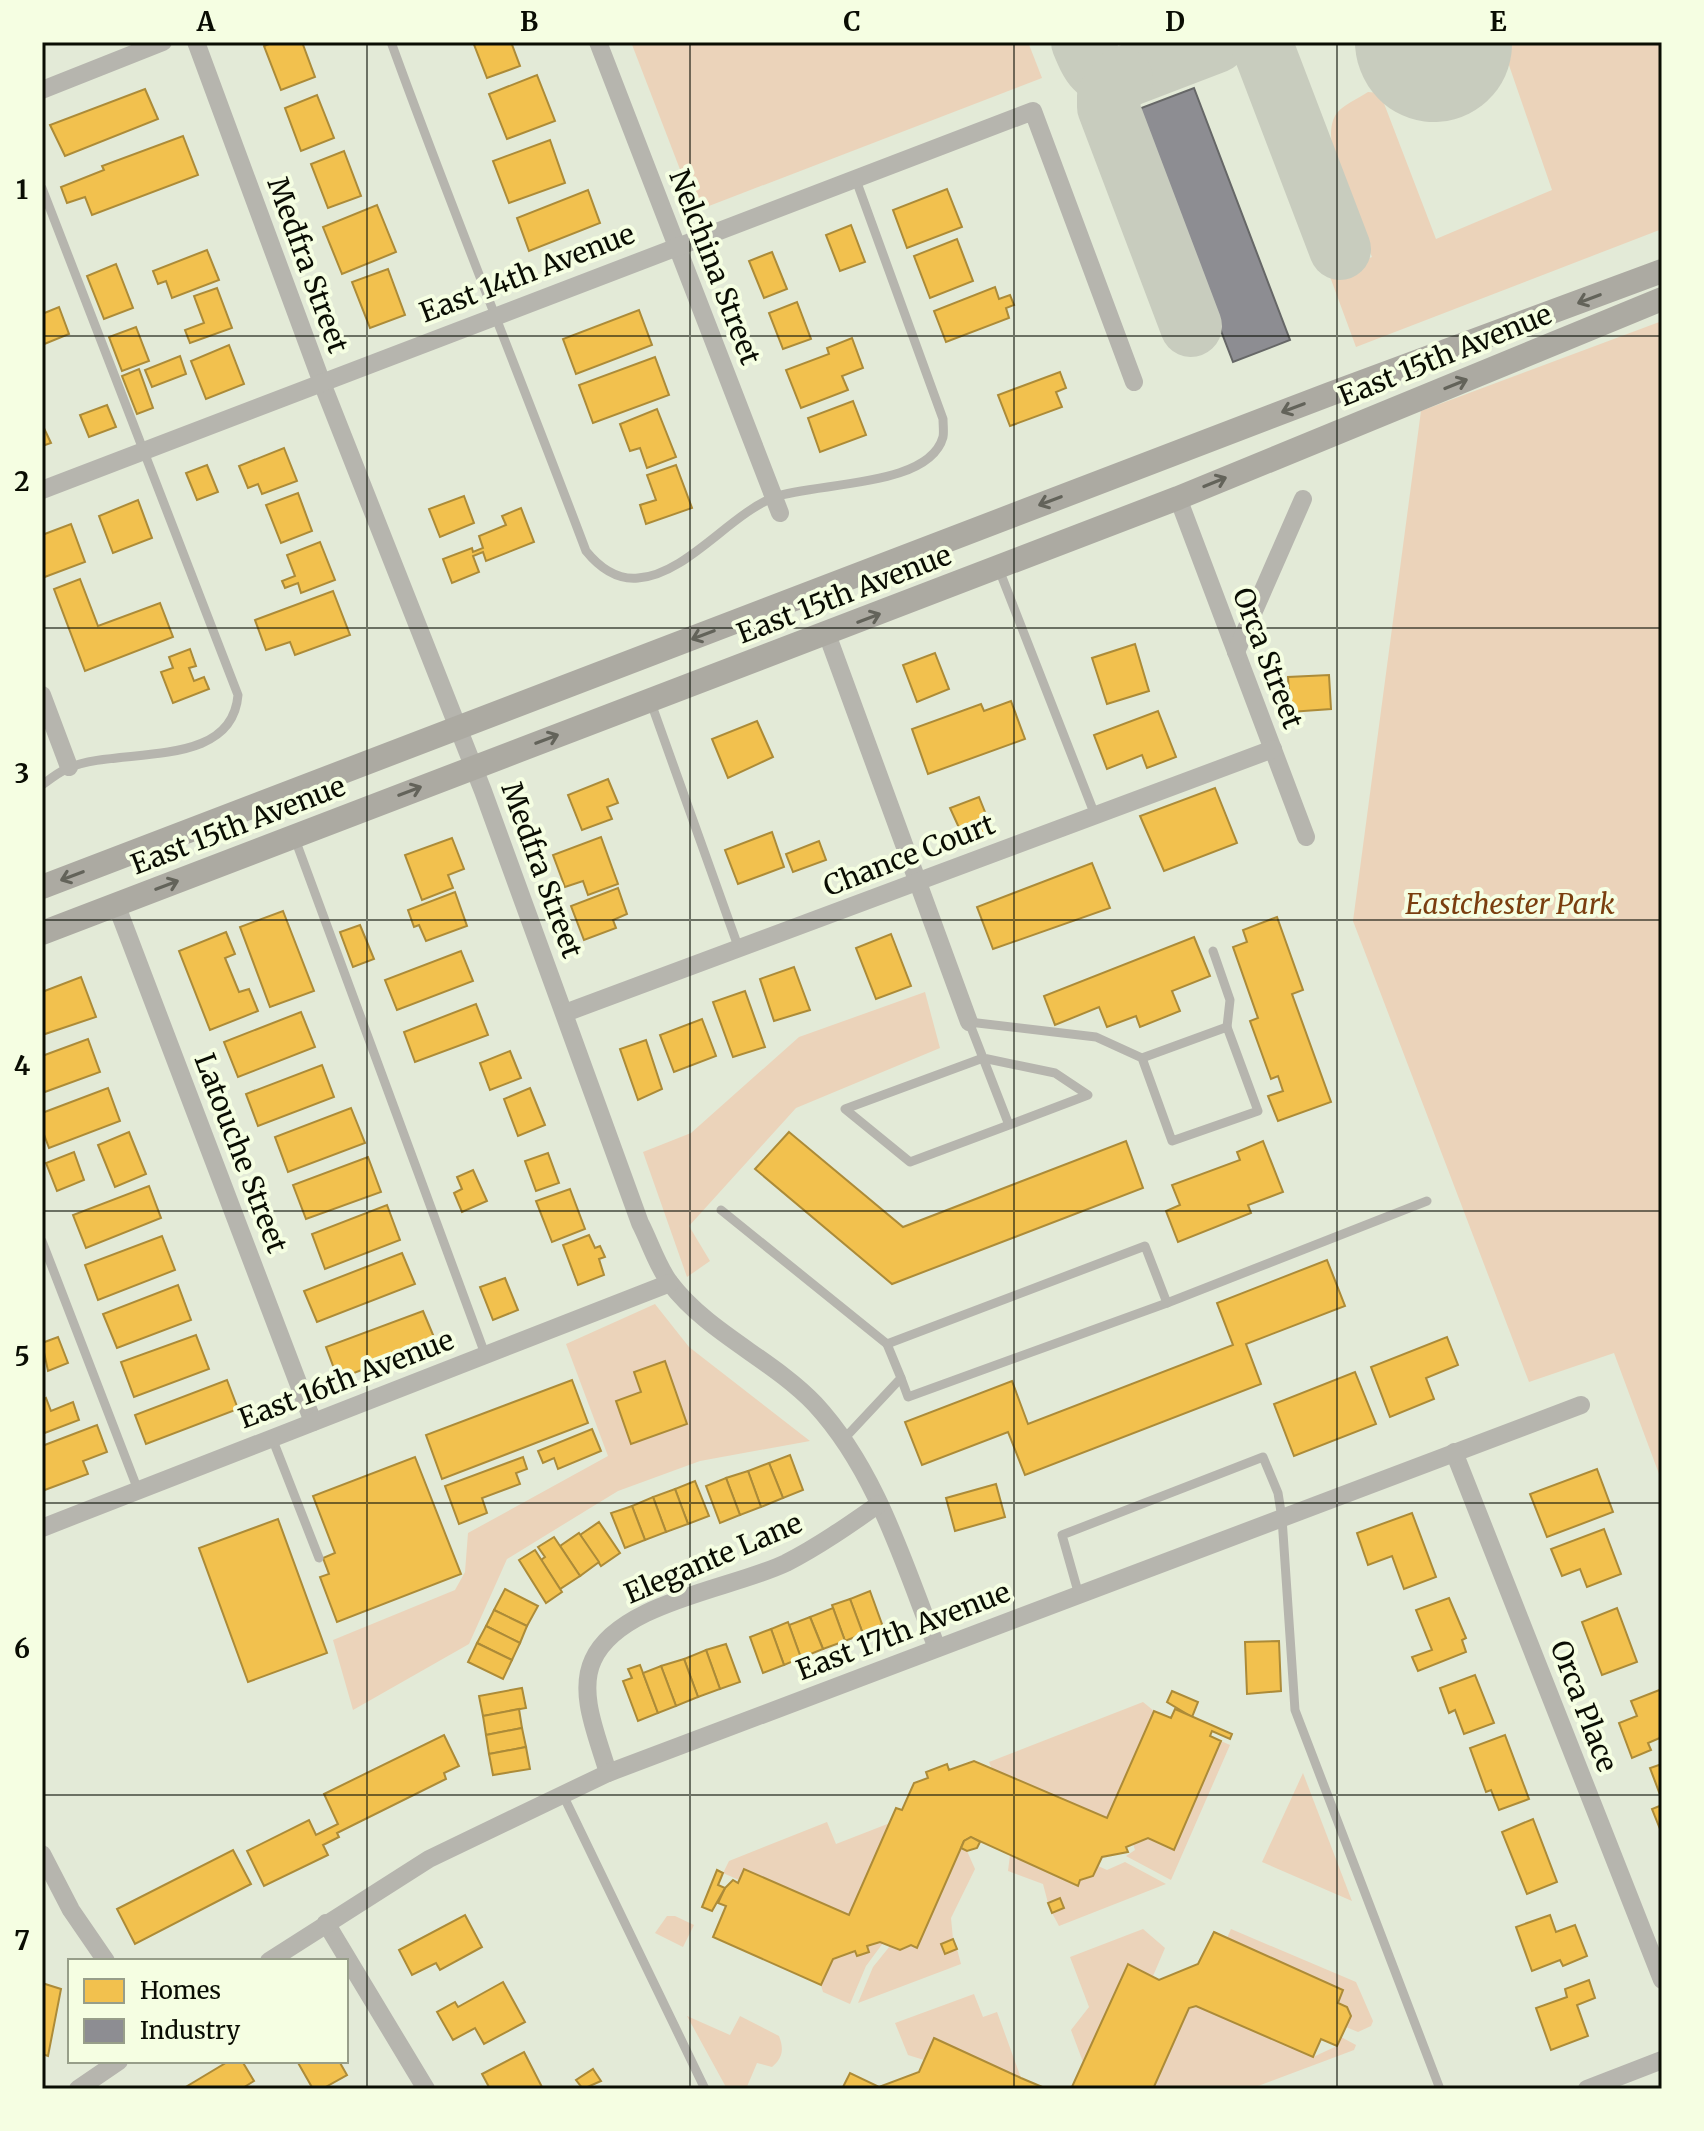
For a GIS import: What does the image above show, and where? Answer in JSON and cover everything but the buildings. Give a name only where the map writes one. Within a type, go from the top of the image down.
[{"type":"main road","name":"East 15th Avenue","points":[[42,887],[1315,399],[1662,271]]},
{"type":"main road","name":"East 15th Avenue","points":[[42,933],[1178,498],[1662,299]]},
{"type":"street","points":[[42,90],[163,42]]},
{"type":"street","name":"Medfra Street","points":[[196,42],[322,383],[474,767],[640,1223],[670,1283],[703,1315],[785,1377],[815,1404],[843,1440],[879,1504],[937,1648]]},
{"type":"street","name":"Nelchina Street","points":[[598,42],[777,505]]},
{"type":"street","name":"East 14th Avenue","points":[[42,490],[1033,111],[1134,382]]},
{"type":"street","name":"Orca Street","points":[[1178,498],[1306,837]]},
{"type":"street","points":[[1236,652],[1303,499]]},
{"type":"street","points":[[827,634],[969,1022]]},
{"type":"street","points":[[42,695],[69,767]]},
{"type":"street","name":"Chance Court","points":[[565,1013],[1273,749]]},
{"type":"street","name":"Latouche Street","points":[[116,904],[313,1422]]},
{"type":"street","name":"East 16th Avenue","points":[[42,1528],[670,1283]]},
{"type":"street","name":"East 17th Avenue","points":[[272,1959],[429,1859],[608,1773],[1581,1405]]},
{"type":"street","name":"Orca Place","points":[[1454,1452],[1662,1980]]},
{"type":"street","name":"Elegante Lane","points":[[608,1773],[587,1694],[592,1660],[611,1636],[635,1618],[783,1564],[825,1542],[879,1504]]},
{"type":"street","points":[[42,1854],[71,1910],[105,1959]]},
{"type":"street","points":[[326,1923],[348,1959]]},
{"type":"street","points":[[348,1960],[426,2089]]},
{"type":"street","points":[[1587,2089],[1662,2060]]},
{"type":"street","points":[[78,2089],[116,2063]]},
{"type":"lane","points":[[391,42],[453,215],[497,315],[586,551],[596,563],[614,574],[639,578],[668,568],[777,505],[915,467],[931,455],[943,438],[943,419],[856,180]]},
{"type":"lane","points":[[42,188],[238,695],[236,714],[224,732],[210,740],[182,748],[69,767],[42,785]]},
{"type":"lane","points":[[998,567],[1095,815]]},
{"type":"lane","points":[[650,700],[739,949]]},
{"type":"lane","points":[[294,836],[485,1354]]},
{"type":"lane","points":[[1142,1058],[1172,1141],[1258,1111],[1227,1027],[1230,1000],[1213,951]]},
{"type":"lane","points":[[1009,1125],[969,1022],[1096,1037],[1142,1058],[1227,1027]]},
{"type":"lane","points":[[983,1058],[1055,1073],[1088,1095],[1009,1125],[910,1162],[845,1109],[983,1058]]},
{"type":"lane","points":[[721,1210],[887,1344],[908,1397],[1167,1303],[1427,1201]]},
{"type":"lane","points":[[42,1241],[138,1490]]},
{"type":"lane","points":[[887,1344],[1145,1246],[1167,1303]]},
{"type":"lane","points":[[843,1440],[901,1378]]},
{"type":"lane","points":[[272,1438],[319,1558]]},
{"type":"lane","points":[[1079,1595],[1062,1535],[1263,1457],[1278,1493],[1282,1518],[1295,1710],[1440,2089]]},
{"type":"lane","points":[[563,1795],[705,2089]]},
{"type":"green space","points":[[631,42],[1028,42],[1042,78],[696,211]]},
{"type":"green space","points":[[1501,42],[1662,42],[1662,229],[1356,347],[1329,274],[1372,257],[1335,163],[1332,126],[1337,113],[1368,92],[1380,93],[1436,239],[1552,190]]},
{"type":"green space","name":"Eastchester Park","points":[[1662,321],[1662,1482],[1614,1353],[1529,1382],[1353,921],[1421,411]]},
{"type":"green space","points":[[925,992],[940,1048],[796,1108],[689,1226],[710,1261],[687,1277],[643,1152],[691,1133],[799,1037]]},
{"type":"green space","points":[[655,1304],[689,1347],[810,1441],[700,1461],[618,1491],[507,1559],[469,1644],[353,1710],[333,1640],[455,1590],[465,1572],[468,1533],[608,1456],[566,1344]]},
{"type":"green space","points":[[1143,1702],[1154,1711],[1107,1818],[992,1769],[989,1762]]},
{"type":"green space","points":[[1221,1741],[1230,1745],[1171,1880],[1126,1856],[1135,1850],[1133,1844],[1148,1838],[1174,1849]]},
{"type":"green space","points":[[1303,1773],[1352,1901],[1262,1862]]},
{"type":"green space","points":[[827,1822],[836,1844],[890,1823],[849,1915],[745,1869],[739,1880],[723,1873],[729,1861]]},
{"type":"green space","points":[[961,1848],[967,1851],[975,1869],[951,1918],[953,1939],[941,1944],[945,1953],[957,1949],[961,1964],[858,2003],[873,1967],[890,1946],[900,1950],[911,1945],[917,1948]]},
{"type":"green space","points":[[1010,1855],[1077,1886],[1080,1880],[1093,1876],[1098,1866],[1107,1870],[1125,1862],[1166,1884],[1059,1926],[1052,1913],[1064,1908],[1060,1898],[1048,1903],[1043,1884],[1008,1871]]},
{"type":"green space","points":[[667,1916],[675,1916],[694,1925],[683,1947],[655,1933]]},
{"type":"green space","points":[[1143,1929],[1165,1948],[1153,1976],[1127,1965],[1083,2062],[1071,2030],[1089,2007],[1070,1957]]},
{"type":"green space","points":[[1231,1929],[1356,1982],[1373,2021],[1371,2026],[1358,2032],[1346,2027],[1351,2016],[1347,2007],[1338,2003],[1343,1991],[1227,1938]]},
{"type":"green space","points":[[883,1943],[866,1966],[850,2004],[823,1992],[821,1985],[833,1960],[855,1951],[857,1956],[869,1952],[867,1946]]},
{"type":"green space","points":[[974,1994],[983,2017],[997,2012],[1021,2078],[935,2039],[924,2060],[908,2055],[895,2023]]},
{"type":"green space","points":[[1196,2006],[1313,2057],[1337,2046],[1341,2037],[1356,2045],[1354,2050],[1250,2089],[1153,2089],[1189,2008]]},
{"type":"green space","points":[[687,2016],[730,2035],[740,2016],[779,2036],[780,2057],[772,2067],[757,2063],[746,2089],[727,2089]]},
{"type":"taxiway","points":[[1082,42],[1096,68],[1106,75],[1122,78],[1216,42]]},
{"type":"taxiway","points":[[1261,42],[1340,249]]},
{"type":"taxiway","points":[[1122,78],[1108,96],[1108,107],[1191,326]]}]
